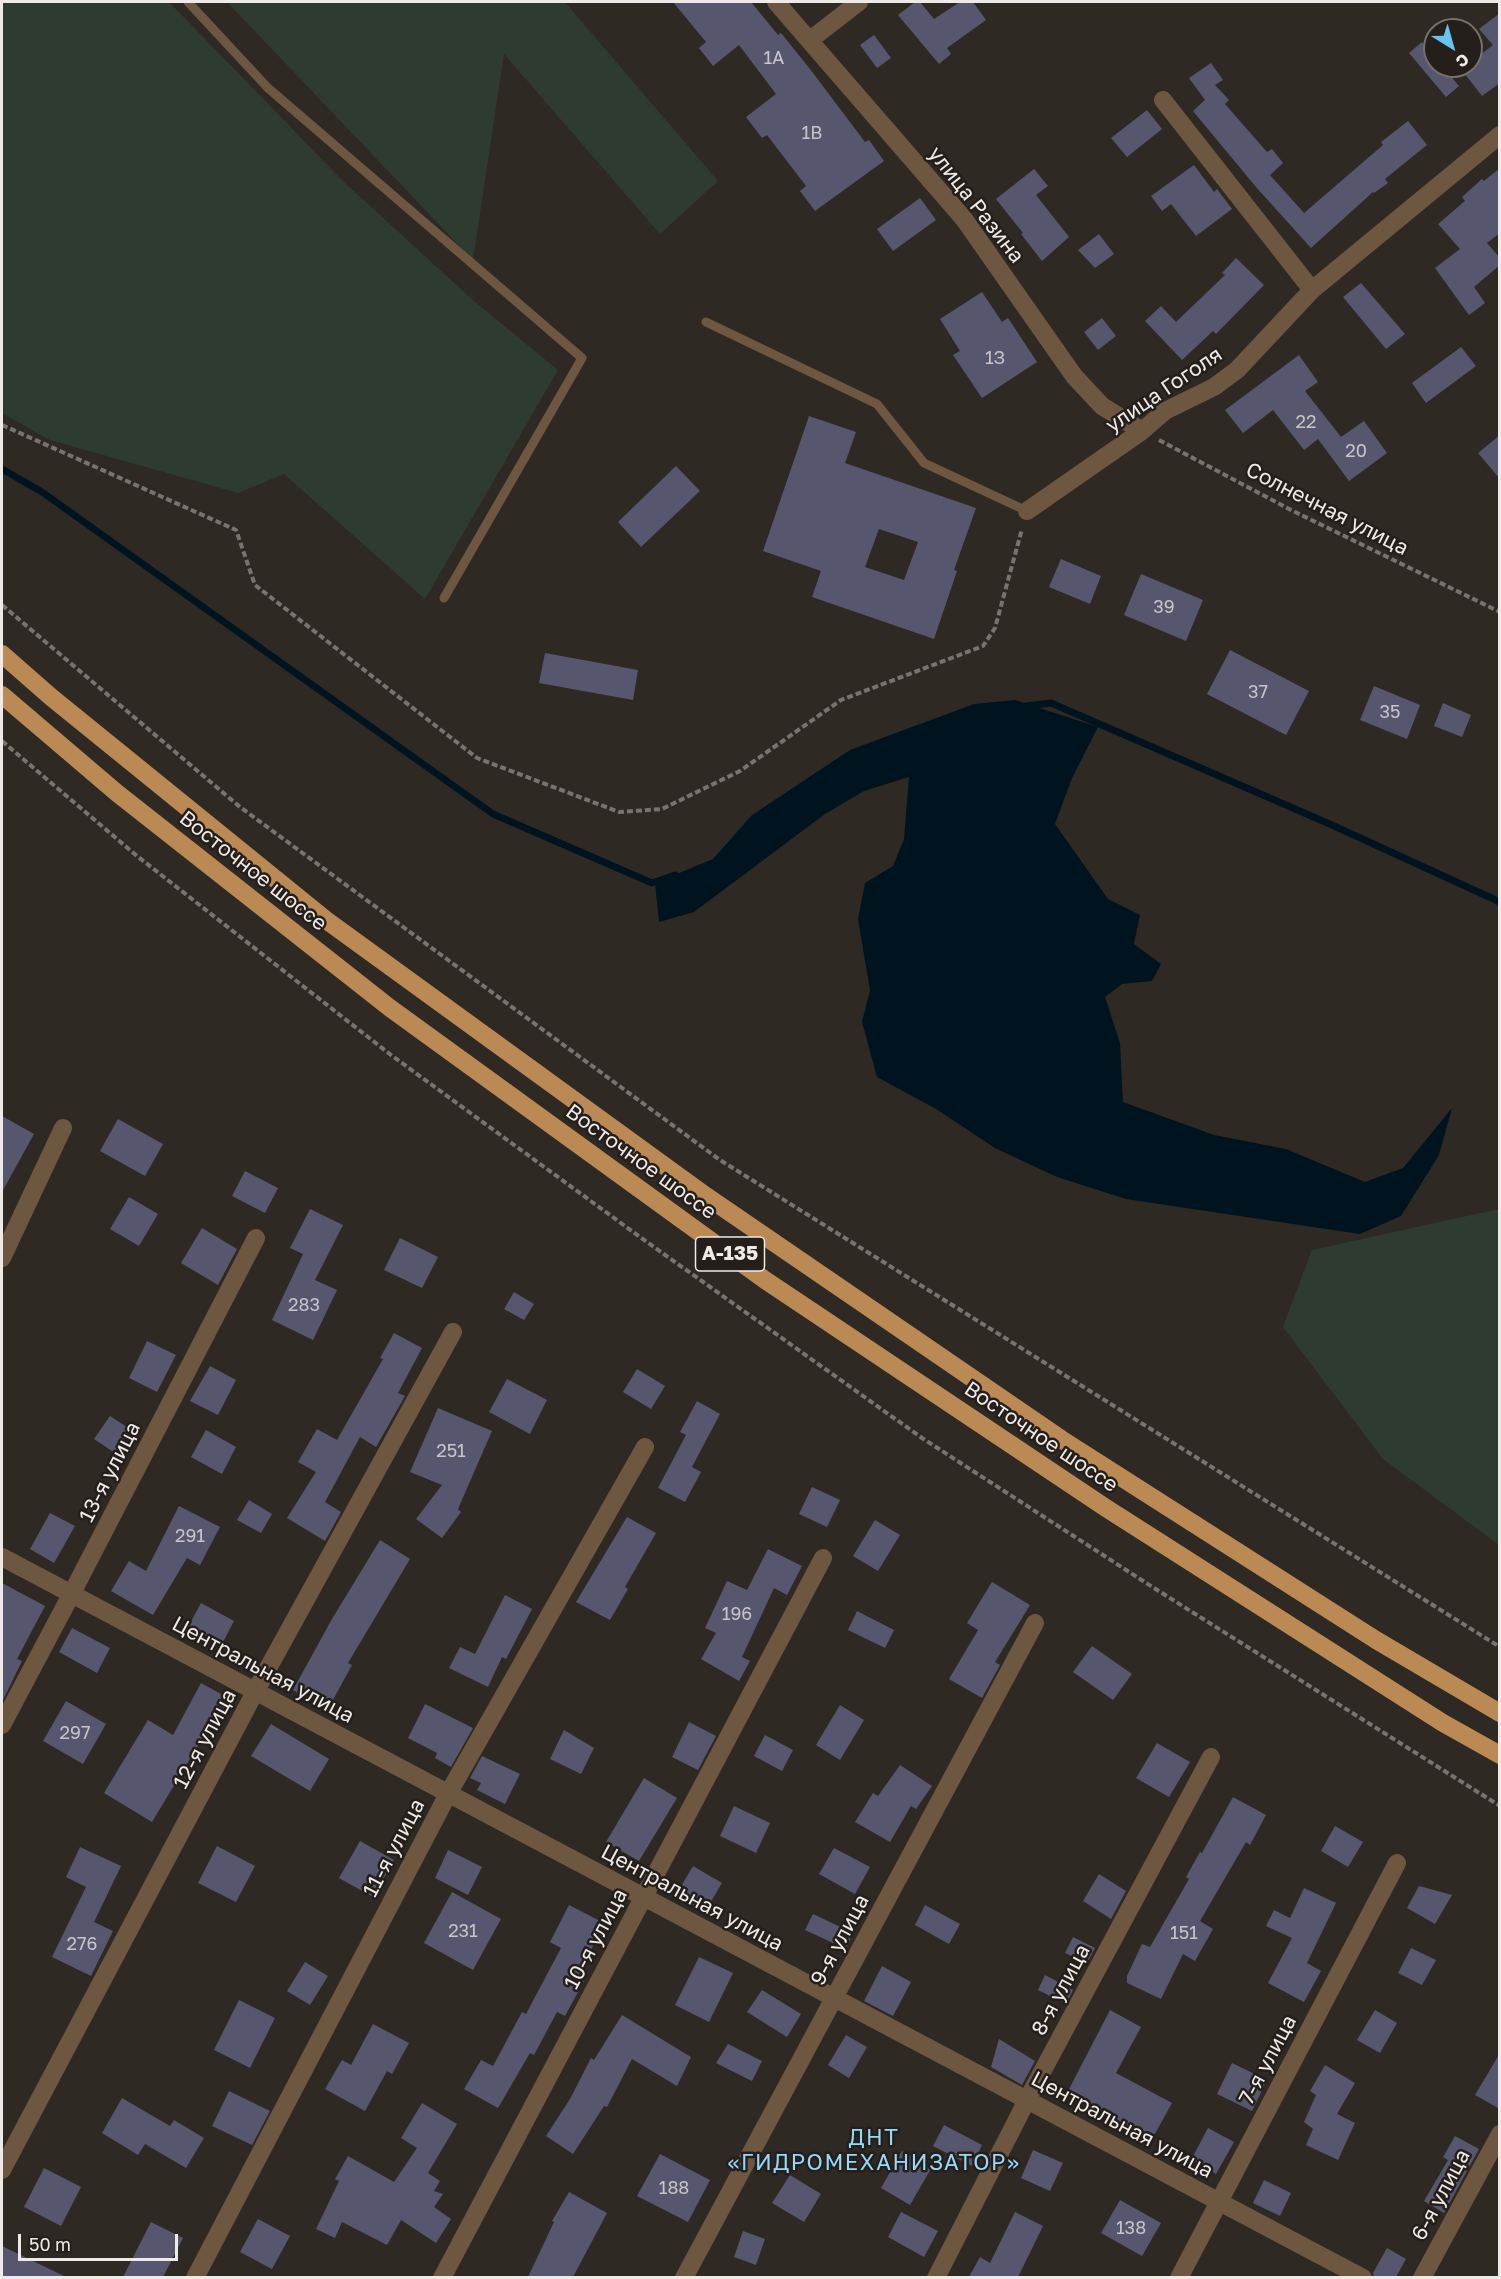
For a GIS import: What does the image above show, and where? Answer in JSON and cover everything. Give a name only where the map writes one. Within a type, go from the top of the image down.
[{"type":"highway","name":"Восточное шоссе","points":[[2,654],[51,697],[326,920],[706,1196],[1061,1439],[1376,1640],[1500,1713]]},
{"type":"highway","name":"Восточное шоссе","points":[[2,695],[117,793],[390,1008],[765,1280],[1106,1508],[1443,1723],[1500,1755]]},
{"type":"street","name":"улица Разина","points":[[776,2],[964,219],[1074,376],[1102,406],[1142,431]]},
{"type":"street","points":[[810,40],[859,2]]},
{"type":"street","points":[[1163,100],[1312,290]]},
{"type":"street","name":"улица Гоголя","points":[[1027,511],[1142,431],[1166,411],[1214,387],[1238,370],[1312,290],[1500,135]]},
{"type":"street","points":[[2,1258],[63,1128]]},
{"type":"street","name":"13-я улица","points":[[2,1725],[256,1239]]},
{"type":"street","name":"12-я улица","points":[[2,2170],[255,1692],[453,1332]]},
{"type":"street","name":"11-я улица","points":[[195,2277],[448,1794],[645,1447]]},
{"type":"street","name":"Центральная улица","points":[[2,1557],[1363,2277]]},
{"type":"street","name":"10-я улица","points":[[442,2277],[823,1558]]},
{"type":"street","name":"9-я улица","points":[[684,2277],[1035,1623]]},
{"type":"street","name":"8-я улица","points":[[936,2277],[1211,1757]]},
{"type":"street","name":"7-я улица","points":[[1179,2277],[1397,1863]]},
{"type":"street","name":"6-я улица","points":[[1422,2277],[1500,2134]]},
{"type":"lane","points":[[188,2],[268,88],[582,358],[444,598]]},
{"type":"lane","points":[[706,322],[877,404],[924,463],[1027,511]]},
{"type":"path","points":[[2,425],[236,530],[255,585],[477,758],[619,812],[662,809],[740,771],[841,700],[983,646],[995,628],[1027,511]]},
{"type":"path","name":"Солнечная улица","points":[[1142,431],[1292,510],[1500,612]]},
{"type":"path","points":[[2,605],[240,807],[720,1160],[1500,1647]]},
{"type":"path","points":[[2,741],[137,856],[391,1055],[902,1424],[1154,1588],[1500,1806]]},
{"type":"green space","points":[[2,2],[169,2],[345,183],[475,302],[558,370],[425,599],[284,474],[238,493],[50,440],[2,413]]},
{"type":"green space","points":[[227,2],[565,2],[718,181],[660,234],[504,54],[473,260]]},
{"type":"green space","points":[[1500,1209],[1499,1545],[1383,1459],[1283,1327],[1312,1250]]},
{"type":"water","points":[[1015,700],[1098,727],[1072,778],[1055,824],[1108,899],[1140,915],[1134,944],[1161,964],[1152,981],[1122,984],[1105,997],[1120,1043],[1123,1102],[1214,1135],[1286,1149],[1365,1182],[1403,1168],[1452,1108],[1439,1155],[1401,1216],[1360,1234],[1126,1199],[1057,1177],[995,1148],[936,1109],[877,1077],[862,1022],[870,990],[858,919],[865,883],[893,866],[904,839],[909,777],[864,791],[825,814],[694,912],[659,922],[655,883],[713,859],[752,815],[850,750],[974,704]]},
{"type":"building","points":[[673,2],[751,2],[778,35],[781,33],[865,142],[869,140],[884,161],[815,211],[800,191],[806,186],[767,135],[762,138],[746,117],[776,94],[739,45],[713,66],[699,48],[706,42]]},
{"type":"building","points":[[915,2],[920,2],[934,19],[960,2],[973,2],[986,20],[947,48],[951,54],[939,64],[898,15]]},
{"type":"building","points":[[1500,13],[1500,83],[1482,96],[1468,78],[1483,78],[1483,53],[1493,45],[1483,34],[1483,26]]},
{"type":"building","points":[[874,35],[891,58],[877,68],[860,45]]},
{"type":"building","points":[[1422,42],[1423,70],[1409,53]]},
{"type":"building","points":[[1211,63],[1223,80],[1215,85],[1229,100],[1225,104],[1267,152],[1272,149],[1283,163],[1270,175],[1304,213],[1383,145],[1381,142],[1408,121],[1427,145],[1385,179],[1388,183],[1373,192],[1311,248],[1256,187],[1193,111],[1205,100],[1189,78]]},
{"type":"building","points":[[1430,78],[1452,78],[1459,86],[1446,97]]},
{"type":"building","points":[[1147,110],[1162,129],[1127,157],[1111,138]]},
{"type":"building","points":[[1194,165],[1214,192],[1217,189],[1232,209],[1196,236],[1171,204],[1162,211],[1151,196]]},
{"type":"building","points":[[1500,168],[1500,233],[1487,243],[1500,258],[1500,265],[1474,287],[1485,303],[1469,315],[1435,268],[1460,249],[1438,224],[1465,201],[1462,197],[1482,179],[1484,181]]},
{"type":"building","points":[[1034,169],[1048,186],[1036,195],[1069,237],[1042,261],[996,199]]},
{"type":"building","points":[[920,198],[936,220],[893,251],[877,229]]},
{"type":"building","points":[[1099,234],[1114,254],[1095,268],[1078,250]]},
{"type":"building","points":[[1236,258],[1264,285],[1216,334],[1213,331],[1182,360],[1145,321],[1161,306],[1176,322],[1225,275],[1222,273]]},
{"type":"building","points":[[1361,283],[1405,334],[1386,349],[1343,297]]},
{"type":"building","points":[[982,292],[1002,322],[1008,318],[1037,362],[982,398],[953,355],[960,351],[940,319]]},
{"type":"building","points":[[1102,318],[1116,336],[1098,350],[1084,332]]},
{"type":"building","points":[[1461,347],[1476,366],[1426,403],[1412,383]]},
{"type":"building","points":[[1299,355],[1318,382],[1305,391],[1341,437],[1364,421],[1387,453],[1349,481],[1318,439],[1304,450],[1273,410],[1243,433],[1225,410]]},
{"type":"building","points":[[809,416],[856,432],[845,463],[976,508],[954,570],[957,571],[934,639],[812,597],[821,571],[763,551]],"holes":[[[879,529],[918,542],[904,580],[865,567]]]},
{"type":"building","points":[[1500,435],[1500,479],[1478,453]]},
{"type":"building","points":[[676,466],[700,491],[641,547],[618,522]]},
{"type":"building","points":[[1061,559],[1101,576],[1090,604],[1049,587]]},
{"type":"building","points":[[1141,574],[1203,600],[1186,641],[1124,615]]},
{"type":"building","points":[[1230,650],[1309,691],[1286,735],[1207,694]]},
{"type":"building","points":[[545,653],[638,670],[633,700],[539,683]]},
{"type":"building","points":[[1374,686],[1420,705],[1407,739],[1360,720]]},
{"type":"building","points":[[1443,703],[1471,715],[1462,737],[1434,726]]},
{"type":"building","points":[[2,1116],[34,1134],[2,1192]]},
{"type":"building","points":[[118,1119],[163,1144],[145,1176],[100,1151]]},
{"type":"building","points":[[245,1171],[278,1188],[265,1213],[232,1196]]},
{"type":"building","points":[[129,1197],[158,1214],[139,1246],[110,1229]]},
{"type":"building","points":[[310,1209],[343,1225],[315,1280],[337,1290],[313,1340],[272,1320],[303,1254],[290,1248]]},
{"type":"building","points":[[202,1228],[237,1249],[218,1285],[181,1263]]},
{"type":"building","points":[[400,1238],[438,1257],[422,1288],[384,1270]]},
{"type":"building","points":[[514,1292],[534,1304],[524,1320],[504,1309]]},
{"type":"building","points":[[394,1333],[422,1348],[398,1393],[405,1396],[376,1447],[360,1437],[325,1502],[341,1512],[325,1541],[287,1518],[316,1472],[298,1462],[317,1429],[337,1440],[383,1359],[380,1358]]},
{"type":"building","points":[[147,1341],[176,1355],[157,1392],[129,1378]]},
{"type":"building","points":[[210,1366],[236,1380],[218,1415],[190,1401]]},
{"type":"building","points":[[637,1369],[665,1386],[651,1409],[623,1392]]},
{"type":"building","points":[[507,1379],[547,1400],[530,1434],[489,1412]]},
{"type":"building","points":[[697,1401],[720,1414],[692,1467],[701,1472],[685,1502],[658,1488],[686,1435],[680,1432]]},
{"type":"building","points":[[438,1408],[492,1431],[458,1509],[461,1512],[442,1538],[416,1519],[442,1485],[410,1472]]},
{"type":"building","points":[[110,1416],[130,1429],[115,1453],[94,1439]]},
{"type":"building","points":[[206,1430],[236,1447],[222,1474],[191,1457]]},
{"type":"building","points":[[812,1487],[840,1500],[827,1527],[799,1514]]},
{"type":"building","points":[[249,1500],[272,1514],[261,1533],[237,1520]]},
{"type":"building","points":[[179,1506],[220,1527],[200,1565],[187,1558],[153,1615],[111,1591],[129,1561],[146,1571]]},
{"type":"building","points":[[50,1513],[75,1526],[54,1563],[30,1549]]},
{"type":"building","points":[[627,1517],[656,1533],[625,1587],[628,1589],[610,1620],[576,1602]]},
{"type":"building","points":[[875,1520],[900,1535],[878,1571],[853,1556]]},
{"type":"building","points":[[380,1540],[410,1559],[348,1663],[352,1665],[328,1709],[293,1690],[332,1619]]},
{"type":"building","points":[[768,1549],[802,1566],[787,1595],[774,1588],[742,1657],[750,1661],[739,1681],[701,1659],[716,1633],[705,1628],[727,1581],[747,1590]]},
{"type":"building","points":[[992,1582],[1030,1605],[995,1662],[1000,1665],[982,1698],[949,1679],[978,1630],[967,1623]]},
{"type":"building","points":[[2,1583],[45,1606],[17,1659],[22,1661],[2,1702]]},
{"type":"building","points":[[505,1595],[532,1609],[506,1659],[502,1657],[488,1687],[449,1668],[460,1647],[475,1654]]},
{"type":"building","points":[[201,1603],[234,1621],[222,1644],[188,1627]]},
{"type":"building","points":[[857,1611],[894,1630],[885,1648],[848,1630]]},
{"type":"building","points":[[72,1628],[110,1648],[97,1673],[59,1652]]},
{"type":"building","points":[[1092,1646],[1132,1674],[1113,1700],[1073,1672]]},
{"type":"building","points":[[201,1683],[230,1699],[212,1732],[208,1729],[152,1822],[104,1793],[148,1720],[173,1735]]},
{"type":"building","points":[[66,1701],[106,1724],[83,1764],[43,1741]]},
{"type":"building","points":[[425,1704],[473,1728],[451,1767],[435,1758],[437,1753],[408,1738]]},
{"type":"building","points":[[840,1705],[864,1720],[840,1760],[816,1745]]},
{"type":"building","points":[[689,1722],[716,1736],[698,1770],[672,1757]]},
{"type":"building","points":[[271,1724],[329,1759],[310,1791],[251,1756]]},
{"type":"building","points":[[564,1730],[594,1748],[581,1774],[550,1759]]},
{"type":"building","points":[[765,1735],[793,1750],[782,1771],[754,1756]]},
{"type":"building","points":[[1157,1743],[1190,1762],[1169,1797],[1136,1778]]},
{"type":"building","points":[[482,1756],[520,1774],[505,1804],[477,1790],[481,1783],[470,1778]]},
{"type":"building","points":[[900,1765],[932,1786],[916,1809],[911,1806],[890,1842],[855,1822],[873,1793],[878,1796]]},
{"type":"building","points":[[644,1778],[677,1798],[639,1861],[606,1842]]},
{"type":"building","points":[[1233,1797],[1266,1815],[1250,1845],[1246,1842],[1200,1921],[1213,1929],[1195,1961],[1183,1954],[1161,1999],[1127,1983],[1127,1976],[1142,1944],[1150,1947],[1189,1879],[1186,1877]]},
{"type":"building","points":[[734,1806],[770,1823],[756,1853],[720,1836]]},
{"type":"building","points":[[1335,1826],[1363,1842],[1348,1867],[1321,1851]]},
{"type":"building","points":[[360,1841],[394,1860],[373,1897],[339,1878]]},
{"type":"building","points":[[217,1846],[255,1866],[236,1902],[198,1883]]},
{"type":"building","points":[[80,1847],[121,1866],[94,1922],[113,1931],[91,1976],[52,1957],[86,1887],[66,1877]]},
{"type":"building","points":[[834,1848],[870,1867],[855,1894],[819,1874]]},
{"type":"building","points":[[448,1850],[482,1867],[468,1895],[435,1878]]},
{"type":"building","points":[[693,1866],[722,1883],[705,1912],[676,1895]]},
{"type":"building","points":[[1099,1874],[1126,1891],[1111,1919],[1083,1901]]},
{"type":"building","points":[[1419,1886],[1452,1895],[1435,1924],[1407,1908]]},
{"type":"building","points":[[1304,1888],[1336,1903],[1307,1963],[1321,1971],[1304,2002],[1268,1983],[1292,1938],[1266,1926],[1274,1910],[1290,1918]]},
{"type":"building","points":[[452,1892],[501,1919],[473,1970],[424,1943]]},
{"type":"building","points":[[569,1905],[604,1923],[578,1977],[584,1981],[565,2016],[557,2012],[534,2055],[530,2053],[498,2108],[464,2089],[481,2060],[493,2066],[522,2012],[526,2014],[561,1948],[550,1942]]},
{"type":"building","points":[[925,1905],[960,1924],[949,1944],[915,1925]]},
{"type":"building","points":[[813,1914],[853,1933],[846,1949],[805,1930]]},
{"type":"building","points":[[1073,1937],[1095,1948],[1087,1963],[1065,1953]]},
{"type":"building","points":[[1411,1948],[1436,1960],[1422,1985],[1398,1973]]},
{"type":"building","points":[[699,1957],[733,1973],[709,2022],[675,2005]]},
{"type":"building","points":[[305,1962],[328,1976],[310,2005],[287,1991]]},
{"type":"building","points":[[882,1966],[911,1982],[893,2016],[864,2001]]},
{"type":"building","points":[[1045,1975],[1073,1990],[1066,2004],[1038,1990]]},
{"type":"building","points":[[762,1990],[801,2014],[787,2037],[747,2012]]},
{"type":"building","points":[[239,2000],[275,2018],[250,2068],[214,2050]]},
{"type":"building","points":[[1110,2010],[1141,2027],[1116,2073],[1172,2103],[1152,2139],[1067,2093]]},
{"type":"building","points":[[1375,2010],[1397,2023],[1380,2053],[1357,2040]]},
{"type":"building","points":[[622,2015],[691,2057],[677,2086],[632,2059],[607,2107],[604,2106],[573,2154],[546,2136],[570,2099],[591,2058],[594,2060]]},
{"type":"building","points":[[373,2024],[409,2043],[392,2074],[387,2071],[365,2111],[325,2089],[342,2060],[351,2065]]},
{"type":"building","points":[[846,2035],[867,2047],[849,2078],[828,2065]]},
{"type":"building","points":[[999,2039],[1035,2061],[1022,2085],[991,2067]]},
{"type":"building","points":[[728,2044],[762,2061],[752,2081],[716,2063]]},
{"type":"building","points":[[1500,2053],[1500,2109],[1475,2095]]},
{"type":"building","points":[[1232,2063],[1267,2080],[1252,2111],[1217,2094]]},
{"type":"building","points":[[1325,2065],[1355,2083],[1337,2114],[1355,2123],[1338,2160],[1306,2145],[1313,2129],[1304,2122],[1316,2095],[1310,2091]]},
{"type":"building","points":[[229,2091],[270,2111],[252,2145],[212,2126]]},
{"type":"building","points":[[122,2098],[170,2126],[174,2120],[204,2138],[186,2168],[145,2144],[138,2155],[102,2133]]},
{"type":"building","points":[[422,2103],[457,2124],[428,2173],[440,2181],[434,2191],[443,2194],[434,2207],[451,2219],[436,2243],[401,2220],[387,2245],[342,2222],[335,2238],[316,2229],[339,2181],[335,2179],[348,2156],[394,2182],[417,2148],[401,2138]]},
{"type":"building","points":[[944,2125],[982,2145],[972,2166],[933,2146]]},
{"type":"building","points":[[1208,2128],[1234,2142],[1216,2174],[1191,2160]]},
{"type":"building","points":[[1455,2136],[1479,2149],[1444,2213],[1424,2201],[1448,2160],[1443,2157]]},
{"type":"building","points":[[1033,2150],[1063,2163],[1050,2191],[1021,2178]]},
{"type":"building","points":[[902,2151],[932,2167],[910,2205],[881,2188]]},
{"type":"building","points":[[660,2154],[710,2180],[688,2222],[637,2196]]},
{"type":"building","points":[[44,2168],[81,2187],[61,2226],[24,2207]]},
{"type":"building","points":[[790,2175],[821,2194],[804,2222],[772,2203]]},
{"type":"building","points":[[1264,2180],[1291,2193],[1280,2216],[1253,2203]]},
{"type":"building","points":[[569,2192],[607,2213],[573,2277],[528,2277],[554,2222],[552,2221]]},
{"type":"building","points":[[1120,2200],[1161,2223],[1142,2256],[1101,2233]]},
{"type":"building","points":[[901,2212],[938,2231],[924,2257],[888,2237]]},
{"type":"building","points":[[1015,2212],[1043,2226],[1018,2277],[969,2277],[980,2257],[990,2263]]},
{"type":"building","points":[[258,2219],[290,2236],[272,2269],[240,2252]]},
{"type":"building","points":[[151,2222],[183,2238],[163,2277],[123,2277]]},
{"type":"building","points":[[743,2231],[765,2239],[756,2265],[734,2257]]},
{"type":"building","points":[[2,2246],[66,2277],[2,2277]]},
{"type":"building","points":[[1387,2248],[1406,2259],[1396,2277],[1374,2277],[1373,2273]]},
{"type":"waterway","points":[[2,469],[42,492],[493,814],[652,883],[675,875]]},
{"type":"waterway","points":[[1026,706],[1051,703],[1332,825],[1500,902]]},
{"type":"district","name":"ДНТ «ГИДРОМЕХАНИЗАТОР»","points":[[874,2150]]}]
